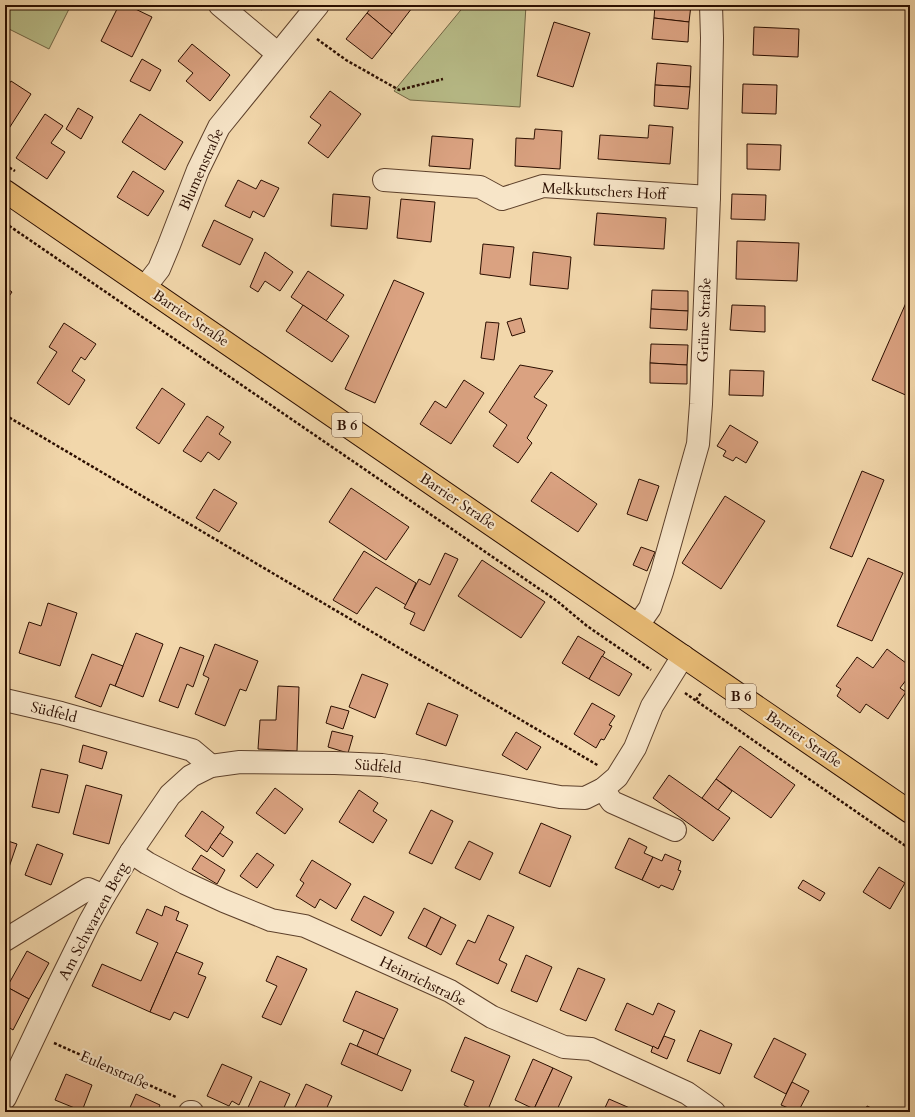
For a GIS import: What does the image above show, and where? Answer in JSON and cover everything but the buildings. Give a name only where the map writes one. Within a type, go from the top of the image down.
[{"type":"main road","name":"Barrier Straße","points":[[5,190],[910,812]]},
{"type":"street","points":[[220,5],[278,54]]},
{"type":"street","name":"Blumenstraße","points":[[145,287],[159,269],[198,170],[219,127],[318,5]]},
{"type":"street","name":"Grüne Straße","points":[[638,625],[650,608],[662,572],[698,444],[701,404],[709,197],[712,38],[711,5]]},
{"type":"street","name":"Melkkutschers Hoff","points":[[384,180],[480,187],[502,199],[543,186],[709,197]]},
{"type":"street","points":[[675,830],[612,802],[610,783],[635,748],[652,706],[683,656]]},
{"type":"street","name":"Südfeld","points":[[5,700],[61,713],[192,750],[211,766],[240,762],[382,765],[423,771],[560,797],[585,798],[610,783]]},
{"type":"street","name":"Am Schwarzen Berg","points":[[5,1098],[86,929],[131,852],[170,795],[191,776],[211,766]]},
{"type":"street","name":"Heinrichstraße","points":[[131,852],[147,863],[218,898],[271,920],[305,926],[450,991],[492,1017],[564,1047],[598,1052],[687,1093],[714,1112]]},
{"type":"street","points":[[5,940],[88,889],[104,896]]},
{"type":"path","points":[[301,26],[346,60],[399,90],[443,80]]},
{"type":"path","points":[[5,223],[550,597],[587,626],[910,849]]},
{"type":"path","points":[[5,416],[610,783]]},
{"type":"path","name":"Eulenstraße","points":[[35,1035],[182,1100],[191,1112]]},
{"type":"green space","points":[[5,5],[71,5],[49,49],[5,27]]},
{"type":"green space","points":[[465,5],[526,5],[520,107],[410,100],[394,91]]}]
